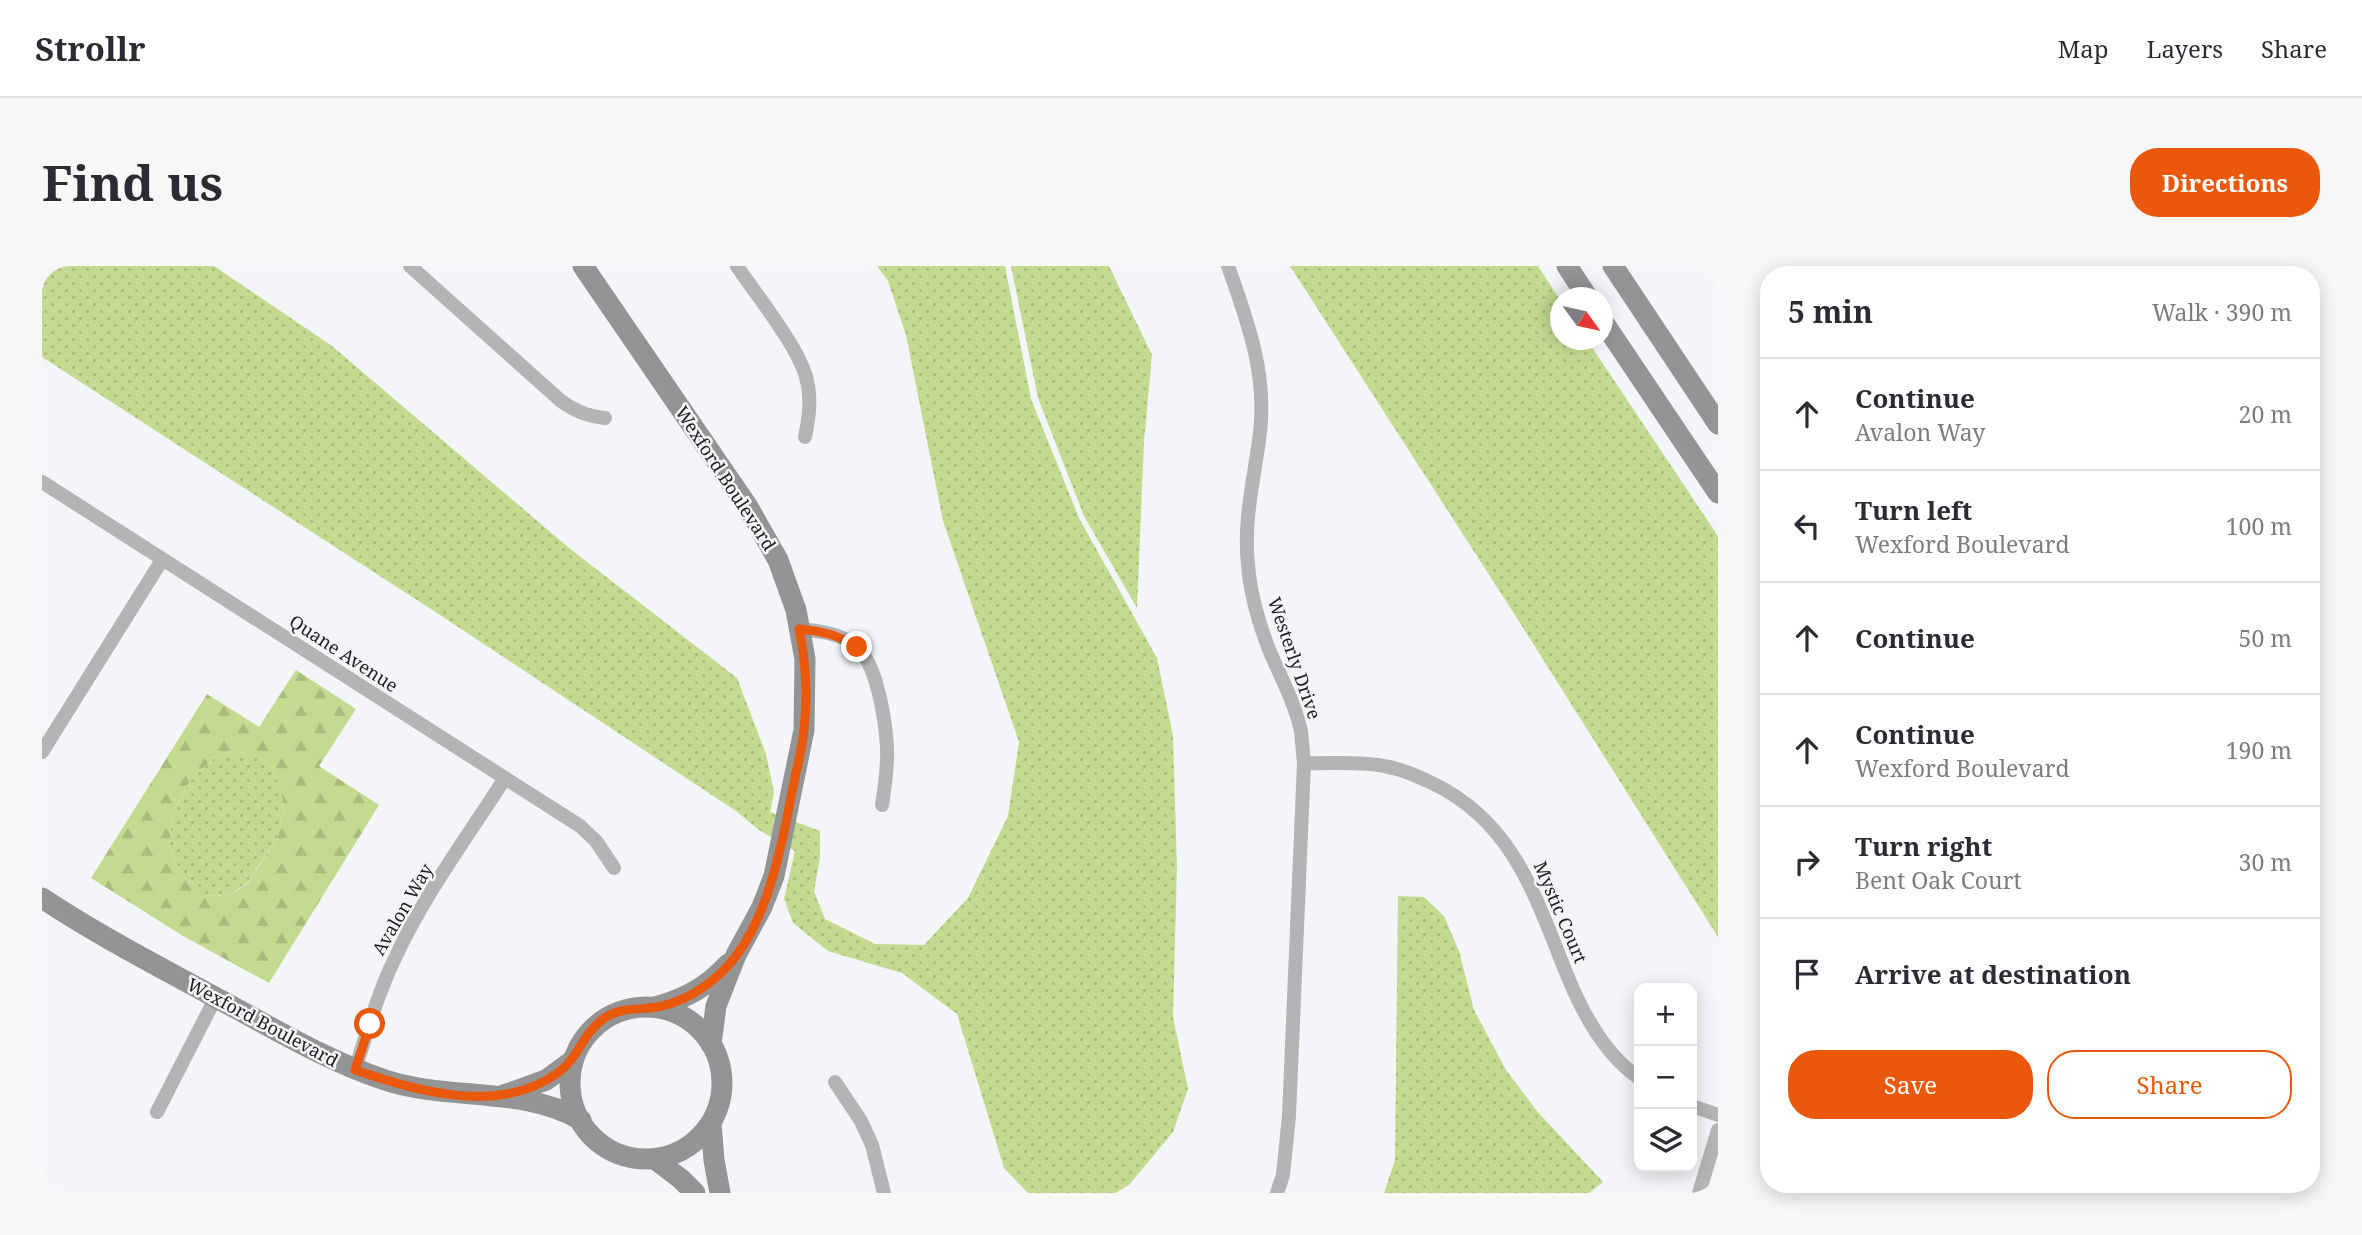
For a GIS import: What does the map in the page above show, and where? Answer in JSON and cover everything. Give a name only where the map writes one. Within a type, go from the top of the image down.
[{"type":"street","points":[[410,266],[561,401],[587,415],[605,418]]},
{"type":"street","name":"Wexford Boulevard","points":[[583,266],[748,507],[778,560],[790,588],[805,659],[804,730],[774,876],[750,932],[736,955],[716,978],[681,1000],[655,1007]]},
{"type":"street","points":[[737,266],[800,360],[807,378],[810,400],[805,437]]},
{"type":"street","name":"Westerly Drive","points":[[1228,266],[1257,352],[1262,407],[1254,482],[1247,510],[1247,563],[1251,588],[1269,648],[1294,708],[1304,763],[1289,1116],[1283,1175],[1277,1193]]},
{"type":"street","points":[[1567,266],[1581,287]]},
{"type":"street","points":[[1613,266],[1718,424]]},
{"type":"street","points":[[1613,336],[1718,493]]},
{"type":"street","name":"Quane Avenue","points":[[42,482],[580,826],[596,841],[614,869]]},
{"type":"street","points":[[42,752],[162,559]]},
{"type":"street","points":[[799,629],[825,631],[842,638],[857,647],[870,662],[875,675],[887,746],[882,805]]},
{"type":"street","name":"Mystic Court","points":[[1304,763],[1360,763],[1410,773],[1456,795],[1492,827],[1509,846],[1530,884],[1575,995],[1589,1021],[1621,1062],[1634,1074]]},
{"type":"street","name":"Avalon Way","points":[[355,1070],[383,986],[408,932],[505,778]]},
{"type":"street","name":"Wexford Boulevard","points":[[42,898],[156,965],[321,1055],[355,1070],[428,1090],[502,1096],[548,1105],[581,1120]]},
{"type":"street","name":"Wexford Boulevard","points":[[710,1044],[716,1006],[736,955]]},
{"type":"street","points":[[157,1112],[216,997]]},
{"type":"street","points":[[638,1007],[655,1007],[673,1012],[700,1030],[710,1044],[718,1060],[721,1095],[711,1124],[693,1144],[656,1160],[627,1156],[613,1151],[589,1132],[581,1120],[571,1091],[572,1061],[586,1035],[609,1015],[638,1007]]},
{"type":"street","name":"Wexford Boulevard","points":[[502,1096],[546,1080],[572,1061]]},
{"type":"street","points":[[835,1082],[867,1133],[884,1193]]},
{"type":"street","points":[[1697,1108],[1718,1115]]},
{"type":"street","points":[[711,1124],[720,1193]]},
{"type":"street","points":[[1699,1193],[1718,1130]]},
{"type":"street","points":[[656,1160],[695,1193]]},
{"type":"green space","points":[[42,266],[214,266],[332,346],[569,548],[737,678],[766,754],[774,792],[770,812],[820,831],[820,858],[814,891],[825,919],[875,944],[924,945],[968,898],[1008,816],[1019,742],[943,521],[906,335],[888,281],[877,266],[1005,266],[1031,399],[1079,518],[1157,658],[1173,736],[1177,867],[1173,1017],[1188,1089],[1173,1132],[1129,1185],[1115,1193],[1028,1193],[1004,1168],[957,1014],[902,973],[828,951],[793,923],[784,899],[795,851],[759,830],[736,811],[440,615],[42,357]]},
{"type":"green space","points":[[1011,266],[1109,266],[1152,355],[1144,442],[1137,608],[1084,516],[1038,398]]},
{"type":"green space","points":[[1290,266],[1538,266],[1552,287],[1550,350],[1594,350],[1718,536],[1718,937]]},
{"type":"green space","points":[[296,670],[356,709],[319,766],[379,805],[269,983],[183,936],[91,878],[207,694],[259,727]],"holes":[[[244,752],[267,761],[279,783],[284,806],[278,837],[247,884],[228,896],[204,895],[180,874],[169,846],[173,812],[190,780],[213,759]]]},
{"type":"green space","points":[[244,751],[267,761],[279,783],[284,806],[278,837],[247,883],[228,896],[203,895],[180,874],[169,846],[173,812],[190,780],[213,759]]},
{"type":"green space","points":[[1398,896],[1424,897],[1444,916],[1459,951],[1474,1010],[1506,1070],[1537,1111],[1603,1182],[1589,1193],[1384,1193],[1395,1160]]},
{"type":"route","points":[[370,1024],[355,1070],[428,1090],[502,1096],[528,1088],[557,1074],[572,1061],[586,1035],[609,1015],[621,1010],[655,1007],[681,1000],[716,978],[736,955],[762,907],[774,876],[785,830],[804,730],[805,659],[799,629],[825,631],[857,647]]}]
